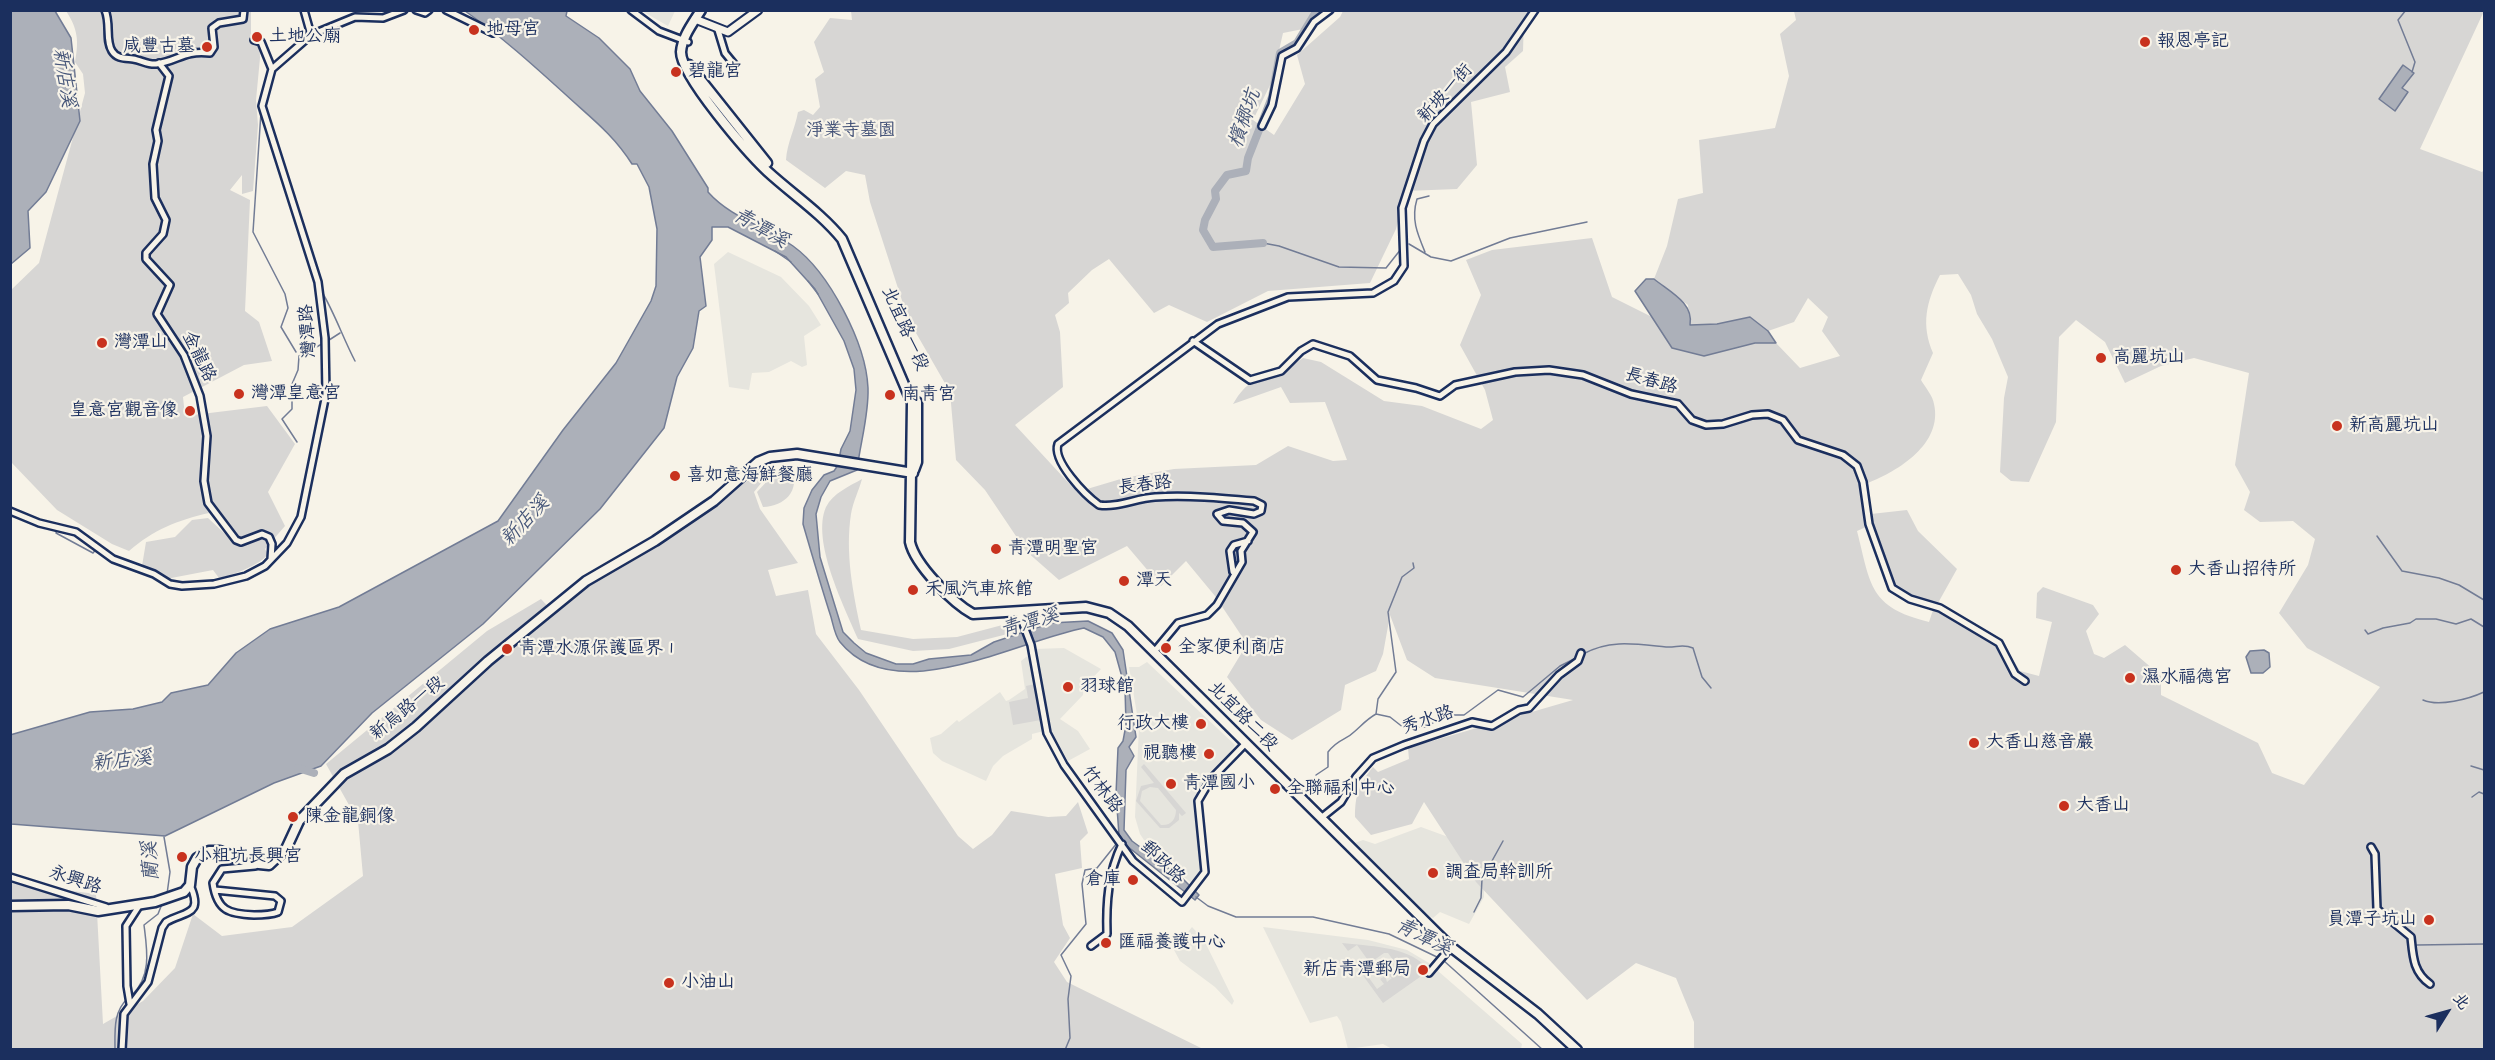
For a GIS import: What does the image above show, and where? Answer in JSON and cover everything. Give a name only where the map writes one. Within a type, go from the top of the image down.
[{"type":"main road","points":[[686,41],[701,10]]},
{"type":"main road","points":[[697,20],[705,10]]},
{"type":"main road","name":"北宜路一段","points":[[686,41],[690,68],[724,112],[767,164],[835,222],[850,243],[917,400],[917,462],[913,473]]},
{"type":"main road","name":"新烏路一段","points":[[260,865],[269,865],[277,860],[286,849],[300,821],[344,774],[388,749],[416,727],[488,661],[586,581],[656,541],[714,501],[759,462],[770,457],[797,454],[871,468],[913,473]]},
{"type":"main road","name":"北宜路二段","points":[[913,473],[910,542],[917,559],[962,608],[973,614],[1019,613],[1086,607],[1100,609],[1128,626],[1322,818],[1449,948],[1538,1014],[1577,1050]]},
{"type":"main road","points":[[10,906],[68,905],[98,911],[135,907],[155,902],[180,895],[190,885],[192,867],[197,858],[209,851],[220,851],[260,865]]},
{"type":"street","points":[[105,10],[110,26],[108,42],[116,56],[151,64],[172,61],[189,51],[210,52],[214,47],[212,28],[219,23],[243,19],[244,10]]},
{"type":"street","points":[[304,10],[311,35]]},
{"type":"street","points":[[254,40],[261,42],[272,69],[311,35],[355,14],[383,18],[404,10]]},
{"type":"street","points":[[416,10],[425,13],[429,10]]},
{"type":"street","points":[[446,10],[493,33]]},
{"type":"street","points":[[631,10],[659,31],[686,41]]},
{"type":"street","points":[[697,20],[718,30],[733,30],[758,10]]},
{"type":"street","points":[[1262,126],[1272,105],[1282,56],[1297,48],[1314,22],[1330,10]]},
{"type":"street","name":"新坡一街","points":[[1405,246],[1402,208],[1424,141],[1433,124],[1506,52],[1535,10]]},
{"type":"street","points":[[718,30],[725,53],[734,64]]},
{"type":"street","name":"金龍路","points":[[159,63],[169,76],[156,130],[158,141],[152,181],[154,198],[166,220],[163,234],[146,253],[146,259],[170,285],[157,314],[184,355],[200,396],[207,436],[204,481],[208,503],[236,540],[241,542],[262,534],[269,537],[272,544],[271,561]]},
{"type":"street","name":"灣潭路","points":[[10,511],[39,523],[76,532],[113,559],[154,574],[170,584],[197,586],[230,582],[271,561],[287,543],[301,517],[327,386],[321,296],[262,106],[272,69]]},
{"type":"street","name":"長春路","points":[[1248,541],[1252,532],[1250,528],[1243,523],[1223,520],[1217,514],[1229,510],[1254,514],[1262,508],[1259,502],[1157,497],[1107,506],[1099,505],[1078,484],[1057,456],[1056,450],[1063,439],[1192,341],[1218,324],[1288,297],[1373,293],[1383,289],[1394,281],[1404,266],[1405,246]]},
{"type":"street","name":"長春路","points":[[1192,341],[1250,380],[1281,371],[1301,351],[1313,344],[1350,356],[1377,380],[1416,388],[1440,396],[1455,386],[1515,372],[1550,370],[1583,375],[1631,394],[1678,404],[1692,420],[1706,425],[1723,424],[1752,415],[1776,416],[1783,420],[1798,440],[1843,455],[1857,466],[1863,482],[1869,524],[1892,588],[1910,599],[1940,608],[1999,644],[2015,674],[2025,681]]},
{"type":"street","points":[[1233,572],[1230,551],[1234,545],[1248,541]]},
{"type":"street","points":[[1154,652],[1178,623],[1207,615],[1217,605],[1233,572],[1242,562],[1241,551],[1248,541]]},
{"type":"street","name":"竹林路","points":[[1019,613],[1031,645],[1047,733],[1080,788],[1122,844]]},
{"type":"street","name":"秀水路","points":[[1322,818],[1341,802],[1356,777],[1373,758],[1472,722],[1492,726],[1519,710],[1529,708],[1559,675],[1578,661],[1581,653]]},
{"type":"street","name":"郵政路","points":[[1122,844],[1133,861],[1182,902],[1203,877],[1206,861],[1198,801],[1211,779],[1245,744]]},
{"type":"street","points":[[1091,946],[1107,934],[1107,900],[1114,861],[1122,844]]},
{"type":"street","points":[[2371,847],[2375,854],[2377,909],[2411,937],[2415,967],[2421,977],[2430,984]]},
{"type":"street","points":[[215,890],[275,896],[280,901],[280,910],[269,915],[229,913],[215,890],[215,879],[225,867],[260,865]]},
{"type":"street","name":"永興路","points":[[10,877],[100,907],[121,905],[135,907]]},
{"type":"street","points":[[130,1003],[137,999],[152,972],[162,928],[166,922],[188,915],[192,910],[195,901],[190,885]]},
{"type":"street","points":[[122,1050],[121,1024],[130,1003],[126,926],[135,907]]},
{"type":"street","points":[[1426,963],[1432,969],[1449,948]]},
{"type":"shaded area","points":[[642,11],[675,11],[668,26]]},
{"type":"shaded area","points":[[728,252],[781,277],[809,306],[821,325],[804,336],[807,365],[802,367],[791,361],[769,372],[752,373],[749,390],[729,387],[714,264]]},
{"type":"shaded area","points":[[1064,648],[1101,669],[1084,687],[1083,695],[1060,719],[1078,731],[1090,749],[1068,761],[1051,731],[1034,649]]},
{"type":"shaded area","points":[[1030,654],[1044,731],[1032,734],[1032,739],[1003,756],[993,766],[986,781],[942,761],[933,753],[930,738],[941,734],[957,720],[959,722],[1000,692],[1006,701],[1025,689],[1021,661]]},
{"type":"shaded area","name":"青潭國小","points":[[1147,662],[1235,745],[1195,802],[1202,871],[1193,884],[1152,852],[1140,834],[1135,817],[1139,726],[1129,667],[1139,667]]},
{"type":"shaded area","name":"調查局幹訓所","points":[[1421,827],[1451,838],[1484,879],[1484,897],[1469,924],[1440,912],[1433,918],[1427,915],[1355,843],[1363,840],[1375,844]]},
{"type":"shaded area","points":[[1192,927],[1204,940],[1234,1001],[1232,1005],[1215,987],[1180,961],[1174,950]]},
{"type":"shaded area","points":[[1263,927],[1368,940],[1407,950],[1439,969],[1438,971],[1522,1044],[1521,1049],[1394,1050],[1383,1044],[1348,1049],[1341,1022],[1337,1016],[1310,1023]]},
{"type":"green space","points":[[66,11],[251,11],[251,34],[259,33],[260,58],[256,100],[258,125],[253,191],[242,194],[242,175],[230,190],[250,200],[245,311],[259,322],[272,361],[244,365],[183,397],[185,416],[267,406],[295,444],[268,492],[285,526],[265,549],[268,554],[265,558],[246,569],[224,577],[219,578],[213,570],[166,579],[142,566],[146,542],[175,537],[192,520],[208,518],[237,545],[245,544],[231,538],[209,513],[166,527],[147,537],[129,551],[112,544],[57,510],[11,462],[11,290],[39,263],[85,93],[83,74],[75,62],[77,41],[75,30]]},
{"type":"green space","name":"淨業寺墓園","points":[[851,11],[1317,11],[1303,29],[1283,33],[1272,81],[1253,120],[1274,135],[1305,84],[1297,55],[1340,17],[1343,11],[1530,11],[1524,18],[1523,51],[1505,67],[1510,92],[1471,102],[1477,165],[1457,189],[1406,191],[1396,229],[1370,283],[1268,291],[1207,322],[1169,305],[1154,313],[1109,259],[1092,270],[1068,293],[1069,303],[1055,315],[1060,332],[1063,387],[1015,425],[1077,492],[1124,478],[1174,469],[1256,465],[1288,446],[1333,461],[1347,460],[1325,402],[1290,403],[1281,387],[1233,404],[1243,390],[1252,383],[1282,373],[1303,358],[1321,362],[1384,401],[1422,406],[1481,429],[1493,420],[1485,390],[1460,345],[1481,295],[1466,260],[1492,250],[1592,238],[1612,297],[1656,319],[1672,348],[1704,356],[1755,343],[1776,343],[1800,368],[1840,356],[1822,331],[1828,317],[1808,298],[1794,322],[1768,331],[1750,317],[1717,324],[1690,325],[1688,305],[1654,279],[1667,246],[1678,199],[1703,193],[1699,140],[1775,128],[1789,76],[1780,34],[1796,20],[1794,11],[2484,11],[2420,149],[2482,172],[2484,170],[2484,1049],[1694,1049],[1694,1022],[1676,978],[1636,963],[1587,1000],[1476,882],[1424,802],[1412,824],[1371,835],[1355,817],[1359,790],[1368,773],[1373,767],[1378,772],[1409,759],[1408,748],[1573,700],[1435,678],[1407,660],[1390,615],[1383,654],[1376,671],[1345,685],[1341,710],[1292,740],[1261,720],[1227,677],[1247,644],[1215,596],[1186,561],[1161,586],[1127,546],[1059,580],[1026,551],[985,490],[956,460],[950,392],[908,319],[870,202],[865,175],[846,171],[825,188],[786,160],[798,112],[804,110],[813,115],[820,107],[815,79],[824,72],[814,42],[830,18],[852,20]],"holes":[[[1958,274],[1971,295],[1977,314],[1992,339],[2008,377],[2004,398],[2000,472],[2011,481],[2029,482],[2056,422],[2059,337],[2076,320],[2105,342],[2125,383],[2161,366],[2194,358],[2249,373],[2235,465],[2250,492],[2244,510],[2260,522],[2293,521],[2315,539],[2308,565],[2279,613],[2307,648],[2380,687],[2304,785],[2272,773],[2258,743],[2161,695],[2161,676],[2125,645],[2104,658],[2094,654],[2086,631],[2099,614],[2093,605],[2043,587],[2037,593],[2036,618],[2052,622],[2039,676],[2020,671],[2002,642],[1938,603],[1957,569],[1918,531],[1907,510],[1871,514],[1868,483],[1892,471],[1916,454],[1932,432],[1935,418],[1934,404],[1921,380],[1933,353],[1927,333],[1928,304],[1940,275]],[[1866,527],[1888,591],[1903,600],[1933,610],[1929,622],[1894,609],[1876,592],[1870,580],[1857,531]]]},
{"type":"green space","points":[[792,469],[794,484],[789,496],[778,504],[763,507],[757,492],[769,479]]},
{"type":"green space","points":[[765,470],[766,477],[754,492],[760,509],[798,563],[768,570],[776,596],[808,590],[816,634],[859,690],[958,836],[973,849],[992,835],[1011,811],[1048,817],[1066,816],[1078,802],[1088,833],[1080,841],[1082,868],[1055,874],[1063,925],[1070,938],[1054,962],[1067,982],[1203,1049],[11,1050],[11,883],[96,894],[103,1024],[143,1001],[175,968],[193,914],[222,936],[292,927],[363,876],[358,821],[326,764],[487,631],[541,599],[553,612],[590,579]]},
{"type":"green space","points":[[862,479],[853,505],[849,529],[849,558],[861,630],[913,639],[957,637],[1010,623],[1019,631],[949,649],[913,651],[858,639],[831,573],[826,555],[822,521],[829,502],[842,490]]},
{"type":"green space","points":[[1035,684],[1041,720],[1013,725],[1009,702],[1028,698],[1026,686]]},
{"type":"green space","points":[[1144,764],[1186,813],[1182,816],[1179,813],[1179,820],[1169,828],[1160,828],[1136,801],[1141,786],[1154,783],[1141,767]],"holes":[[[1150,787],[1158,788],[1176,810],[1172,821],[1165,825],[1161,825],[1140,801],[1142,791]]]},
{"type":"green space","points":[[1342,943],[1375,946],[1408,954],[1425,966],[1419,970],[1421,974],[1427,969],[1427,972],[1383,1003],[1359,970],[1365,967],[1364,971],[1377,989],[1384,984],[1380,979],[1385,976],[1387,982],[1392,978],[1387,975],[1391,971],[1395,976],[1401,971],[1388,953],[1384,953],[1370,963],[1357,945],[1348,951]]},
{"type":"water","name":"新店溪","points":[[11,10],[55,11],[71,38],[80,121],[46,192],[28,211],[30,248],[11,264]]},
{"type":"water","name":"新店溪","points":[[465,11],[567,11],[566,16],[599,38],[630,69],[640,91],[672,131],[708,188],[708,192],[727,209],[793,246],[820,273],[832,290],[853,330],[866,370],[868,388],[866,419],[857,470],[830,481],[821,497],[816,514],[820,557],[843,632],[866,653],[896,664],[913,664],[929,659],[971,655],[994,642],[1051,623],[1088,621],[1112,633],[1123,650],[1136,737],[1129,747],[1134,756],[1126,770],[1124,830],[1132,841],[1182,878],[1199,895],[1195,900],[1127,846],[1119,835],[1116,794],[1118,748],[1123,741],[1126,725],[1125,688],[1115,652],[1103,637],[1084,628],[991,656],[923,671],[892,670],[863,661],[840,642],[834,630],[803,524],[804,508],[812,490],[824,475],[834,471],[838,465],[841,449],[850,431],[856,390],[854,369],[844,341],[815,289],[786,257],[728,227],[712,227],[712,240],[700,257],[706,306],[699,311],[693,348],[677,377],[664,428],[600,509],[483,624],[372,713],[321,766],[274,783],[165,836],[11,824],[10,735],[90,712],[133,709],[162,702],[171,693],[208,685],[236,653],[270,629],[339,607],[498,521],[563,430],[616,363],[651,301],[656,286],[657,229],[649,187],[637,164],[632,164],[601,127],[541,72]]},
{"type":"water","points":[[2403,65],[2414,73],[2402,88],[2408,92],[2395,111],[2379,99]]},
{"type":"water","points":[[1646,279],[1654,279],[1685,304],[1690,317],[1690,325],[1717,324],[1750,317],[1768,331],[1776,343],[1755,343],[1704,356],[1672,348],[1635,291]]},
{"type":"water","points":[[2264,650],[2269,653],[2270,667],[2263,673],[2251,673],[2246,657],[2250,651]]},
{"type":"waterway","name":"檳榔坑","points":[[1263,243],[1213,247],[1203,230],[1205,220],[1216,199],[1215,191],[1227,175],[1246,171],[1248,158],[1272,97],[1280,53],[1297,43],[1317,10]]},
{"type":"waterway","points":[[2406,10],[2398,20],[2415,62],[2412,72]]},
{"type":"waterway","points":[[274,64],[297,45]]},
{"type":"waterway","points":[[266,109],[289,181]]},
{"type":"waterway","points":[[261,112],[253,232],[285,294],[288,308],[281,327],[296,352]]},
{"type":"waterway","points":[[1425,252],[1417,232],[1415,206],[1417,199],[1429,196]]},
{"type":"waterway","name":"檳榔坑","points":[[1409,244],[1431,257],[1451,261],[1510,238],[1587,222]]},
{"type":"waterway","name":"檳榔坑","points":[[1263,243],[1279,246],[1339,267],[1386,268],[1401,249]]},
{"type":"waterway","name":"青潭溪","points":[[775,251],[791,262]]},
{"type":"waterway","name":"青潭溪","points":[[808,281],[818,294]]},
{"type":"waterway","points":[[322,292],[355,361]]},
{"type":"waterway","points":[[326,342],[340,333]]},
{"type":"waterway","points":[[297,442],[282,419],[292,409],[292,384],[298,370],[299,356],[322,344]]},
{"type":"waterway","points":[[57,530],[56,533],[93,553],[97,548]]},
{"type":"waterway","points":[[2377,536],[2402,571],[2439,578],[2459,585],[2484,600]]},
{"type":"waterway","points":[[1376,714],[1378,699],[1396,672],[1388,612],[1402,577],[1414,568],[1413,563]]},
{"type":"waterway","points":[[2365,630],[2368,634],[2383,628],[2410,623],[2416,619],[2436,619],[2456,624],[2471,619],[2484,627]]},
{"type":"waterway","points":[[1583,654],[1613,644],[1693,648],[1702,677],[1711,688]]},
{"type":"waterway","points":[[1316,775],[1328,767],[1328,752],[1332,747],[1351,735],[1376,714],[1390,717],[1404,728],[1425,727],[1447,715],[1464,715],[1498,690],[1523,697],[1560,666],[1576,658]]},
{"type":"waterway","points":[[2423,700],[2445,702],[2484,692]]},
{"type":"waterway","points":[[2471,766],[2484,770]]},
{"type":"waterway","points":[[298,768],[314,773]]},
{"type":"waterway","points":[[2472,797],[2479,792],[2484,794]]},
{"type":"waterway","name":"蘭溪","points":[[164,837],[170,872],[167,894]]},
{"type":"waterway","points":[[1474,912],[1481,898],[1482,879],[1503,841]]},
{"type":"waterway","points":[[1065,1050],[1070,1038],[1068,999],[1071,976],[1061,955],[1086,924],[1082,884],[1085,870],[1097,868],[1117,843]]},
{"type":"waterway","name":"青潭溪","points":[[1196,897],[1208,906],[1236,917],[1313,917],[1389,934],[1439,958]]},
{"type":"waterway","name":"蘭溪","points":[[132,995],[143,979],[147,962],[144,925],[158,914],[162,904]]},
{"type":"waterway","points":[[2417,945],[2484,944]]},
{"type":"waterway","name":"青潭溪","points":[[1443,960],[1543,1050]]},
{"type":"waterway","name":"蘭溪","points":[[115,1050],[117,1015],[128,998]]},
{"type":"place","name":"地母宮","points":[[474,30]]},
{"type":"place","name":"土地公廟","points":[[257,37]]},
{"type":"place","name":"報恩亭記","points":[[2145,42]]},
{"type":"place","name":"咸豐古墓","points":[[207,47]]},
{"type":"place","name":"碧龍宮","points":[[676,72]]},
{"type":"place","name":"灣潭山","points":[[102,343]]},
{"type":"place","name":"高麗坑山","points":[[2101,358]]},
{"type":"place","name":"灣潭皇意宮","points":[[239,394]]},
{"type":"place","name":"南青宮","points":[[890,395]]},
{"type":"place","name":"皇意宮觀音像","points":[[190,411]]},
{"type":"place","name":"新高麗坑山","points":[[2337,426]]},
{"type":"place","name":"喜如意海鮮餐廳","points":[[675,476]]},
{"type":"place","name":"青潭明聖宮","points":[[996,549]]},
{"type":"place","name":"大香山招待所","points":[[2176,570]]},
{"type":"place","name":"潭天","points":[[1124,581]]},
{"type":"place","name":"禾風汽車旅館","points":[[913,590]]},
{"type":"place","name":"全家便利商店","points":[[1166,648]]},
{"type":"place","name":"青潭水源保護區界 1","points":[[507,649]]},
{"type":"place","name":"濕水福德宮","points":[[2130,678]]},
{"type":"place","name":"羽球館","points":[[1068,687]]},
{"type":"place","name":"行政大樓","points":[[1201,724]]},
{"type":"place","name":"大香山慈音巖","points":[[1974,743]]},
{"type":"place","name":"視聽樓","points":[[1209,754]]},
{"type":"place","name":"青潭國小","points":[[1171,784]]},
{"type":"place","name":"全聯福利中心","points":[[1275,789]]},
{"type":"place","name":"大香山","points":[[2064,806]]},
{"type":"place","name":"陳金龍銅像","points":[[293,817]]},
{"type":"place","name":"小粗坑長興宮","points":[[182,857]]},
{"type":"place","name":"調查局幹訓所","points":[[1433,873]]},
{"type":"place","name":"倉庫","points":[[1133,880]]},
{"type":"place","name":"員潭子坑山","points":[[2429,920]]},
{"type":"place","name":"匯福養護中心","points":[[1106,943]]},
{"type":"place","name":"新店青潭郵局","points":[[1423,970]]},
{"type":"place","name":"小油山","points":[[669,983]]}]
